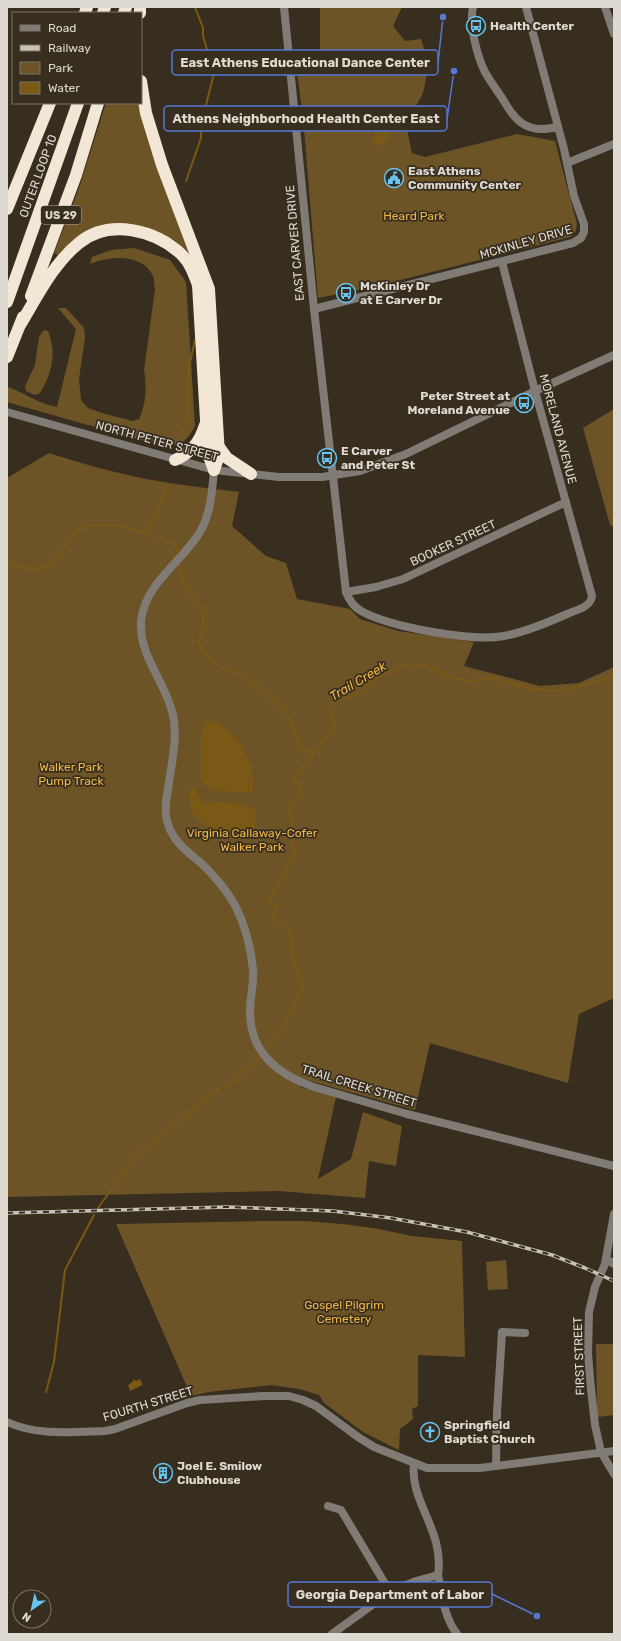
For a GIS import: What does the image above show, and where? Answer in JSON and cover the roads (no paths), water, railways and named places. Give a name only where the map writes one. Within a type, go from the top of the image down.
[{"type":"highway","points":[[142,88],[146,114],[162,165],[209,289],[219,447],[219,455],[214,470]]},
{"type":"highway","points":[[7,209],[50,104]]},
{"type":"highway","name":"OUTER LOOP 10","points":[[7,302],[78,104]]},
{"type":"highway","name":"US 29","points":[[7,357],[76,175],[98,104]]},
{"type":"highway","points":[[20,325],[42,288],[60,263],[79,242],[99,232],[123,229],[147,233],[165,242],[183,256],[193,272],[198,285],[208,454],[214,470]]},
{"type":"highway","points":[[175,460],[184,456],[195,447],[202,435],[206,420]]},
{"type":"highway","points":[[219,447],[227,458],[251,474]]},
{"type":"street","name":"EAST CARVER DRIVE","points":[[284,7],[314,309],[346,592]]},
{"type":"street","points":[[473,7],[471,17],[472,28],[481,62],[489,80],[509,109],[524,125],[532,128],[548,129],[558,127]]},
{"type":"street","name":"MCKINLEY DRIVE","points":[[314,309],[502,262],[573,243],[581,238],[584,232],[584,224],[574,196],[567,162],[526,7]]},
{"type":"street","points":[[605,7],[614,34]]},
{"type":"street","points":[[567,162],[614,144]]},
{"type":"street","name":"MORELAND AVENUE","points":[[346,592],[360,611],[376,618],[421,630],[480,637],[503,636],[521,631],[551,621],[591,602],[592,596],[535,391],[502,262]]},
{"type":"street","name":"NORTH PETER STREET","points":[[7,412],[214,470],[299,477],[334,476],[360,471],[406,454],[535,391],[614,355]]},
{"type":"street","name":"TRAIL CREEK STREET","points":[[214,470],[209,512],[203,526],[192,543],[152,591],[146,604],[141,622],[142,638],[145,652],[163,686],[173,715],[175,730],[174,748],[166,804],[168,824],[176,841],[202,864],[220,883],[240,917],[250,951],[253,971],[250,1013],[251,1023],[257,1042],[267,1058],[282,1073],[295,1080],[314,1087],[407,1114],[614,1166]]},
{"type":"street","name":"BOOKER STREET","points":[[346,592],[389,584],[403,579],[566,502]]},
{"type":"street","name":"FIRST STREET","points":[[614,1214],[606,1262],[595,1287],[589,1312],[588,1354],[592,1404],[601,1452],[614,1474]]},
{"type":"street","points":[[606,1262],[614,1264]]},
{"type":"street","points":[[496,1466],[497,1413],[502,1332],[525,1333]]},
{"type":"street","name":"FOURTH STREET","points":[[7,1422],[16,1426],[38,1431],[105,1431],[115,1429],[187,1403],[200,1400],[289,1396],[316,1406],[365,1442],[426,1468],[480,1468],[614,1451]]},
{"type":"street","points":[[414,1464],[413,1472],[416,1489],[435,1538],[440,1561],[438,1574],[445,1610],[452,1627],[457,1634]]},
{"type":"street","points":[[328,1506],[341,1510],[390,1592]]},
{"type":"street","points":[[332,1634],[390,1592],[438,1574]]},
{"type":"water","points":[[373,117],[393,128],[382,147],[371,141],[378,128],[370,123]]},
{"type":"water","points":[[215,721],[232,734],[245,752],[252,772],[252,793],[212,791],[201,780],[201,738],[205,723]]},
{"type":"water","points":[[194,787],[202,802],[230,803],[255,808],[255,828],[246,837],[235,839],[204,825],[192,813],[188,792]]},
{"type":"water","points":[[134,1379],[136,1381],[140,1379],[143,1385],[130,1391],[128,1385]]},
{"type":"waterway","points":[[186,181],[201,138],[201,125],[214,73],[203,36],[203,28],[195,7]]},
{"type":"waterway","points":[[181,435],[187,420],[189,367],[195,340]]},
{"type":"waterway","points":[[144,532],[158,510],[167,485]]},
{"type":"waterway","name":"Trail Creek","points":[[7,565],[32,569],[42,568],[54,559],[77,531],[100,525],[128,528],[142,532],[177,547],[178,555]]},
{"type":"waterway","name":"Trail Creek","points":[[179,562],[182,577],[189,593],[203,610],[203,628],[199,642],[203,650],[212,661],[245,677],[276,702],[291,721],[299,748],[303,751],[314,752]]},
{"type":"waterway","name":"Trail Creek","points":[[270,1045],[283,1027],[304,984],[294,966],[289,928],[281,922],[273,919],[277,906],[270,904],[269,901],[295,852],[289,808],[299,794],[301,785],[294,783],[293,780],[334,729],[334,723],[330,714],[330,707],[335,702],[360,693],[373,680],[405,664],[425,665],[451,677],[468,681],[494,678],[531,689],[563,691],[604,679],[614,674]]},
{"type":"waterway","points":[[98,1208],[137,1153],[155,1141],[217,1090],[230,1084],[262,1055]]},
{"type":"waterway","points":[[46,1392],[54,1362],[65,1270],[94,1215]]},
{"type":"railway","points":[[7,1213],[227,1207],[333,1211],[391,1218],[467,1232],[552,1255],[614,1281]]},
{"type":"place","name":"East Athens Educational Dance Center","points":[[443,17]]},
{"type":"place","name":"Health Center","points":[[476,26]]},
{"type":"place","name":"Athens Neighborhood Health Center East","points":[[454,71]]},
{"type":"place","name":"East Athens Community Center","points":[[394,178]]},
{"type":"place","name":"McKinley Dr at E Carver Dr","points":[[346,293]]},
{"type":"place","name":"Peter Street at Moreland Avenue","points":[[524,403]]},
{"type":"place","name":"E Carver and Peter St","points":[[327,458]]},
{"type":"place","name":"Springfield Baptist Church","points":[[430,1432]]},
{"type":"place","name":"Joel E. Smilow Clubhouse","points":[[163,1473]]},
{"type":"place","name":"Georgia Department of Labor","points":[[537,1616]]},
{"type":"park label","name":"Heard Park","points":[[414,216]]},
{"type":"park label","name":"Walker Park Pump Track","points":[[71,774]]},
{"type":"park label","name":"Virginia Callaway-Cofer Walker Park","points":[[252,840]]},
{"type":"park label","name":"Gospel Pilgrim Cemetery","points":[[344,1312]]}]
